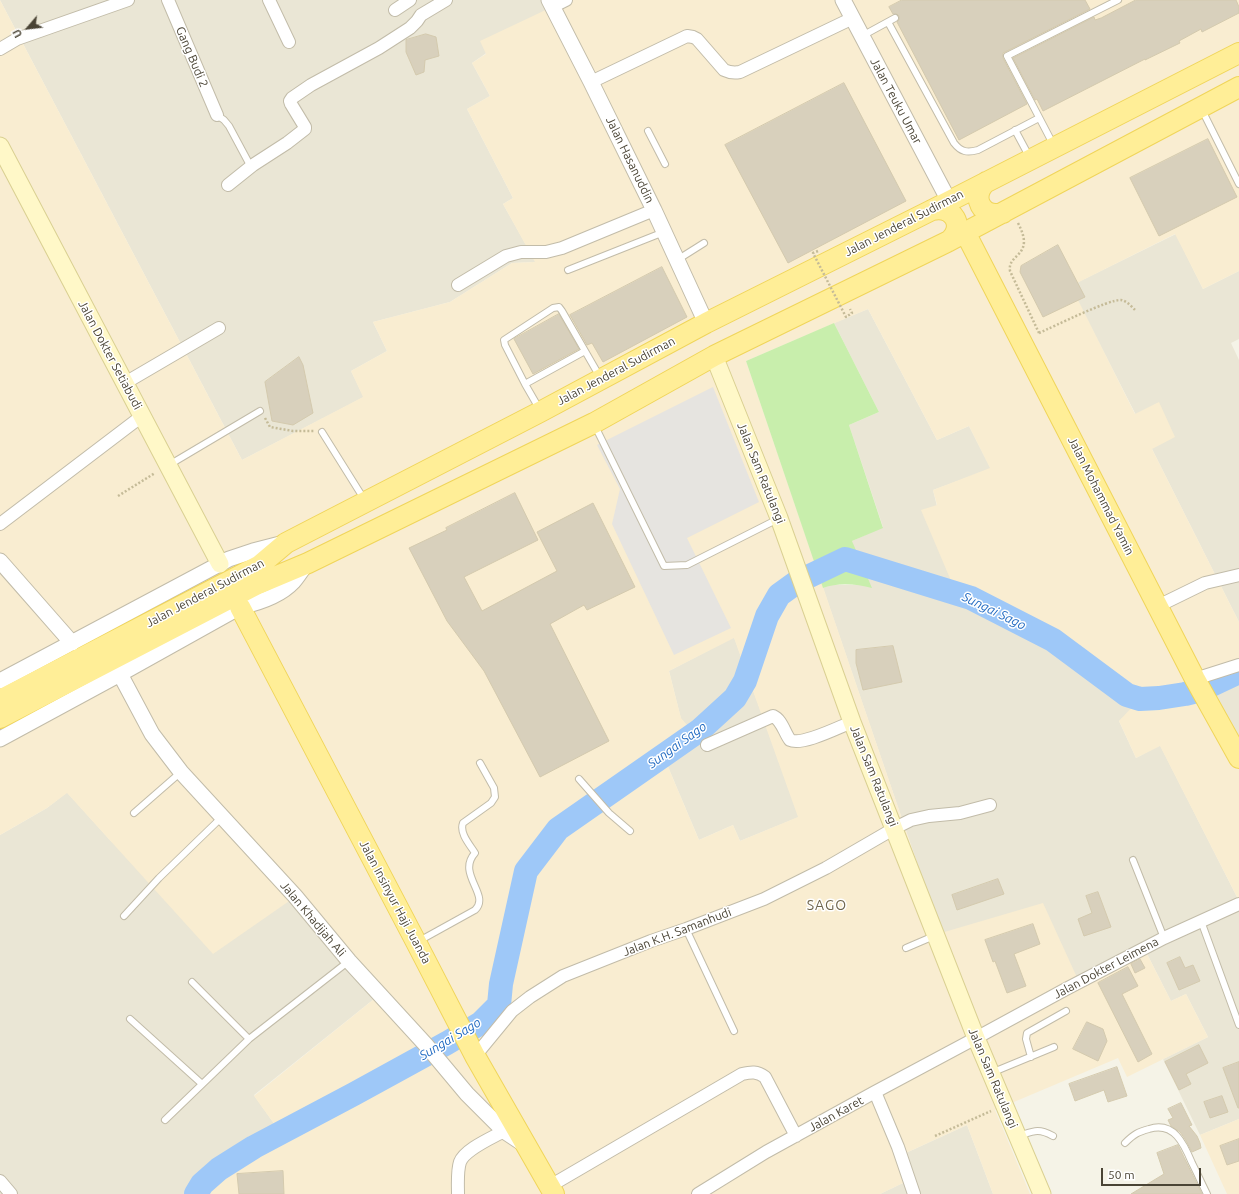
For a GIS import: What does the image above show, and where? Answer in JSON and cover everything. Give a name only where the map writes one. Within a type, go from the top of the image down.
[{"type":"main road","name":"Jalan Jenderal Sudirman","points":[[0,718],[259,575],[286,543],[910,218],[932,210],[1239,53]]},
{"type":"main road","name":"Jalan Jenderal Sudirman","points":[[0,700],[259,575],[308,562],[594,423],[714,356],[957,237],[1239,87]]},
{"type":"main road","name":"Jalan Dokter Setiabudi","points":[[0,146],[220,564]]},
{"type":"main road","points":[[986,182],[982,186],[978,197],[982,208],[992,214],[1007,211]]},
{"type":"main road","points":[[932,210],[944,209],[953,216],[956,221],[956,232],[953,237],[957,237]]},
{"type":"main road","name":"Jalan Mohammad Yamin","points":[[957,237],[1021,341],[1200,687],[1239,758]]},
{"type":"main road","name":"Jalan Sam Ratulangi","points":[[714,356],[805,586],[852,722],[976,1038],[1042,1194]]},
{"type":"main road","name":"Jalan Insinyur Haji Juanda","points":[[240,607],[466,1040],[552,1190]]},
{"type":"street","points":[[0,49],[17,38],[128,0]]},
{"type":"street","name":"Gang Budi 2","points":[[168,0],[216,115]]},
{"type":"street","points":[[269,0],[289,42]]},
{"type":"street","points":[[395,10],[410,0]]},
{"type":"street","points":[[228,185],[251,167],[287,144],[305,129],[291,104],[290,101],[292,98],[311,85],[379,48],[410,28],[421,15],[446,0]]},
{"type":"street","points":[[550,4],[566,0]]},
{"type":"street","name":"Jalan Teuku Umar","points":[[846,1],[862,36],[949,201]]},
{"type":"street","name":"Jalan Hasanuddin","points":[[550,4],[591,82],[654,210],[706,323]]},
{"type":"street","points":[[591,82],[687,36],[697,39],[724,70],[729,73],[740,72],[853,18]]},
{"type":"street","points":[[458,285],[511,254],[521,252],[546,252],[562,248],[654,210]]},
{"type":"street","points":[[124,383],[220,328]]},
{"type":"street","points":[[0,524],[142,416]]},
{"type":"street","points":[[0,680],[220,564],[243,554],[286,543]]},
{"type":"street","points":[[0,561],[72,643]]},
{"type":"street","points":[[0,739],[240,607],[261,601],[282,590],[292,582],[308,562]]},
{"type":"street","points":[[1158,606],[1205,583],[1239,576]]},
{"type":"street","points":[[1200,687],[1239,665]]},
{"type":"street","name":"Jalan Khadijah Ali","points":[[120,674],[152,734],[181,772],[295,896],[349,961],[406,1026],[426,1045],[467,1094],[504,1131],[526,1146]]},
{"type":"street","points":[[707,745],[773,716],[780,723],[790,740],[795,742],[817,736],[852,722]]},
{"type":"street","name":"Jalan K.H. Samanhudi","points":[[466,1040],[512,1011],[545,986],[570,973],[764,898],[826,868],[894,828],[911,820],[923,817],[960,813],[990,805]]},
{"type":"street","name":"Jalan Dokter Leimena","points":[[976,1038],[1164,938],[1239,904]]},
{"type":"street","name":"Jalan Karet","points":[[698,1194],[766,1152],[976,1038]]},
{"type":"street","points":[[552,1190],[742,1074],[748,1072],[758,1073],[765,1077],[796,1136]]},
{"type":"street","points":[[875,1092],[898,1148],[914,1194]]},
{"type":"street","points":[[458,1194],[460,1162],[471,1150],[504,1131]]},
{"type":"street","points":[[0,1181],[11,1194]]},
{"type":"lane","points":[[1054,147],[1007,56],[1118,0]]},
{"type":"lane","points":[[862,36],[895,18]]},
{"type":"lane","points":[[888,22],[957,146],[965,152],[973,152],[1039,118]]},
{"type":"lane","points":[[1201,107],[1239,184]]},
{"type":"lane","points":[[216,115],[224,120],[229,126],[251,167]]},
{"type":"lane","points":[[1015,130],[1031,159]]},
{"type":"lane","points":[[648,131],[665,164]]},
{"type":"lane","points":[[568,270],[664,232]]},
{"type":"lane","points":[[677,260],[704,243]]},
{"type":"lane","points":[[540,412],[505,345],[504,340],[553,308],[559,307],[562,311],[601,379]]},
{"type":"lane","points":[[526,384],[585,351]]},
{"type":"lane","points":[[168,466],[260,411]]},
{"type":"lane","points":[[594,423],[664,566],[687,565],[779,518]]},
{"type":"lane","points":[[322,432],[366,502]]},
{"type":"lane","points":[[416,942],[475,910],[478,906],[479,901],[477,892],[468,867],[470,859],[474,853],[465,838],[462,827],[463,824],[491,803],[495,797],[494,788],[480,763]]},
{"type":"lane","points":[[134,812],[181,772]]},
{"type":"lane","points":[[579,779],[609,813],[630,831]]},
{"type":"lane","points":[[124,916],[159,878],[222,817]]},
{"type":"lane","points":[[1133,860],[1164,938]]},
{"type":"lane","points":[[1201,921],[1239,1025]]},
{"type":"lane","points":[[686,929],[734,1031]]},
{"type":"lane","points":[[906,948],[936,935]]},
{"type":"lane","points":[[165,1120],[249,1039],[349,961]]},
{"type":"lane","points":[[192,982],[249,1039]]},
{"type":"lane","points":[[1030,1057],[1026,1039],[1027,1033],[1066,1011]]},
{"type":"lane","points":[[130,1019],[202,1084]]},
{"type":"lane","points":[[991,1073],[1054,1046]]},
{"type":"lane","points":[[1125,1143],[1134,1134],[1145,1130],[1158,1126],[1169,1129],[1177,1135],[1185,1146],[1207,1194]]},
{"type":"lane","points":[[1017,1136],[1036,1130],[1053,1136]]},
{"type":"path","points":[[1007,211],[1024,235],[1025,243],[1023,249],[1010,264],[1010,271],[1039,333]]},
{"type":"path","points":[[818,250],[813,253],[846,316],[852,313],[850,309]]},
{"type":"path","points":[[1021,341],[1099,306],[1117,300],[1125,301],[1136,311]]},
{"type":"path","points":[[260,411],[270,427],[293,431],[322,432]]},
{"type":"path","points":[[118,496],[168,466]]},
{"type":"path","points":[[935,1136],[1004,1105]]},
{"type":"shaded area","points":[[0,0],[549,0],[552,7],[472,63],[490,96],[467,109],[513,198],[503,204],[536,262],[512,263],[450,302],[373,322],[387,351],[351,371],[364,397],[242,460]]},
{"type":"shaded area","points":[[0,0],[242,460],[363,397],[351,371],[387,351],[373,322],[450,302],[512,263],[535,262],[503,204],[513,198],[467,109],[490,96],[472,63],[486,54],[480,41],[552,7],[549,0],[1239,0],[1239,271],[1203,289],[1175,234],[1071,286],[1135,414],[1159,402],[1175,437],[1152,449],[1239,622],[1239,662],[1202,677],[1239,746],[1239,901],[1160,746],[1136,758],[1119,721],[1132,707],[1140,704],[1120,693],[1073,659],[960,602],[921,510],[937,505],[933,490],[990,468],[969,426],[937,440],[868,309],[746,361],[941,933],[1043,903],[1080,984],[1145,950],[1171,1001],[1186,994],[1208,1037],[1127,1077],[1118,1058],[995,1110],[1030,1194],[993,1194],[967,1125],[897,1157],[905,1182],[880,1194],[196,1194],[205,1180],[280,1132],[254,1096],[379,995],[295,897],[213,954],[67,793],[47,808],[0,835]],"holes":[[[734,638],[798,817],[740,841],[733,825],[699,840],[666,762],[698,738],[681,718],[669,671]]]},
{"type":"shaded area","points":[[1176,234],[1203,289],[1239,271],[1239,339],[1231,343],[1239,360],[1239,622],[1152,449],[1158,403],[1136,415],[1070,286]]},
{"type":"shaded area","points":[[868,309],[937,440],[969,426],[991,469],[933,490],[960,602],[1073,659],[1120,693],[1140,704],[1119,721],[1136,758],[1160,745],[1239,901],[1239,1119],[1200,1135],[1163,1059],[1208,1037],[1186,994],[1171,1001],[1145,950],[1080,984],[941,933],[823,588],[830,585],[861,585],[852,541],[883,527],[849,425],[879,412],[834,323]]},
{"type":"shaded area","points":[[713,387],[759,502],[687,538],[731,628],[674,655],[612,524],[620,489],[597,445]]},
{"type":"shaded area","points":[[734,637],[799,817],[740,841],[733,825],[699,840],[666,762],[698,738],[681,719],[669,671]]},
{"type":"shaded area","points":[[1239,662],[1239,746],[1202,676]]},
{"type":"shaded area","points":[[67,792],[111,841],[295,896],[379,995],[254,1095],[280,1132],[205,1180],[196,1194],[0,1194],[0,835],[47,808]]},
{"type":"shaded area","points":[[1239,1119],[1239,1194],[1227,1194],[1200,1135]]},
{"type":"shaded area","points":[[967,1125],[993,1194],[880,1194],[905,1182],[897,1157]]},
{"type":"green space","points":[[834,323],[879,412],[849,425],[883,528],[852,541],[872,588],[848,584],[823,588],[746,361]]},
{"type":"building","points":[[902,0],[1085,0],[1090,9],[1003,53],[1003,58],[1027,104],[959,140],[897,22],[899,20],[899,16],[897,14],[893,14],[889,7]]},
{"type":"building","points":[[1136,0],[1236,0],[1239,7],[1239,13],[1202,32],[1201,29],[1179,41],[1180,43],[1145,59],[1043,111],[1037,99],[1035,100],[1013,58],[1094,17],[1095,20],[1101,18]]},
{"type":"building","points":[[426,34],[436,37],[439,56],[425,60],[424,72],[416,75],[406,52],[406,40]]},
{"type":"building","points":[[844,83],[906,201],[788,263],[725,145]]},
{"type":"building","points":[[1208,139],[1237,197],[1159,236],[1130,178]]},
{"type":"building","points":[[1058,245],[1085,297],[1043,317],[1020,272],[1021,266]]},
{"type":"building","points":[[662,267],[687,317],[603,362],[592,343],[587,345],[570,315]]},
{"type":"building","points":[[559,314],[579,349],[533,374],[514,339]]},
{"type":"building","points":[[299,357],[303,365],[313,413],[293,425],[272,421],[265,382]]},
{"type":"building","points":[[515,493],[538,540],[464,577],[482,611],[557,571],[537,532],[593,503],[635,587],[587,610],[584,605],[550,624],[609,741],[540,777],[484,671],[447,621],[409,548],[447,530],[446,528]]},
{"type":"building","points":[[893,646],[902,682],[863,690],[856,663],[856,650]]},
{"type":"building","points":[[998,879],[1004,894],[957,910],[952,895]]},
{"type":"building","points":[[1098,892],[1111,927],[1084,936],[1078,919],[1092,913],[1086,896]]},
{"type":"building","points":[[1033,924],[1040,944],[1014,954],[1026,986],[1007,993],[985,940]]},
{"type":"building","points":[[1180,957],[1185,968],[1193,965],[1200,981],[1179,990],[1167,963]]},
{"type":"building","points":[[1140,959],[1145,968],[1135,973],[1131,964]]},
{"type":"building","points":[[1128,967],[1138,986],[1122,994],[1152,1054],[1138,1062],[1098,983]]},
{"type":"building","points":[[1087,1022],[1103,1029],[1107,1041],[1098,1061],[1073,1049]]},
{"type":"building","points":[[1199,1045],[1208,1063],[1186,1074],[1191,1084],[1179,1090],[1165,1062]]},
{"type":"building","points":[[1239,1062],[1239,1108],[1238,1108],[1223,1068]]},
{"type":"building","points":[[1117,1067],[1127,1096],[1108,1102],[1104,1090],[1075,1101],[1069,1084]]},
{"type":"building","points":[[1222,1096],[1228,1112],[1210,1118],[1204,1102]]},
{"type":"building","points":[[1181,1103],[1192,1125],[1189,1126],[1197,1136],[1200,1143],[1201,1148],[1192,1152],[1180,1132],[1171,1126],[1168,1120],[1173,1118],[1168,1109]]},
{"type":"building","points":[[1239,1139],[1239,1161],[1227,1165],[1220,1146]]},
{"type":"building","points":[[1178,1145],[1202,1194],[1131,1194],[1164,1174],[1157,1153]]},
{"type":"building","points":[[283,1171],[284,1194],[239,1194],[237,1174]]},
{"type":"waterway","name":"Sungai Sago","points":[[196,1194],[202,1184],[219,1169],[254,1147],[447,1043],[481,1023],[499,1005],[501,984],[526,871],[558,829],[700,730],[735,698],[745,681],[767,616],[779,595],[797,582],[845,559],[971,598],[1053,640],[1127,695],[1140,699],[1159,698],[1201,690],[1239,672]]},
{"type":"district","name":"SAGO","points":[[827,905]]}]
